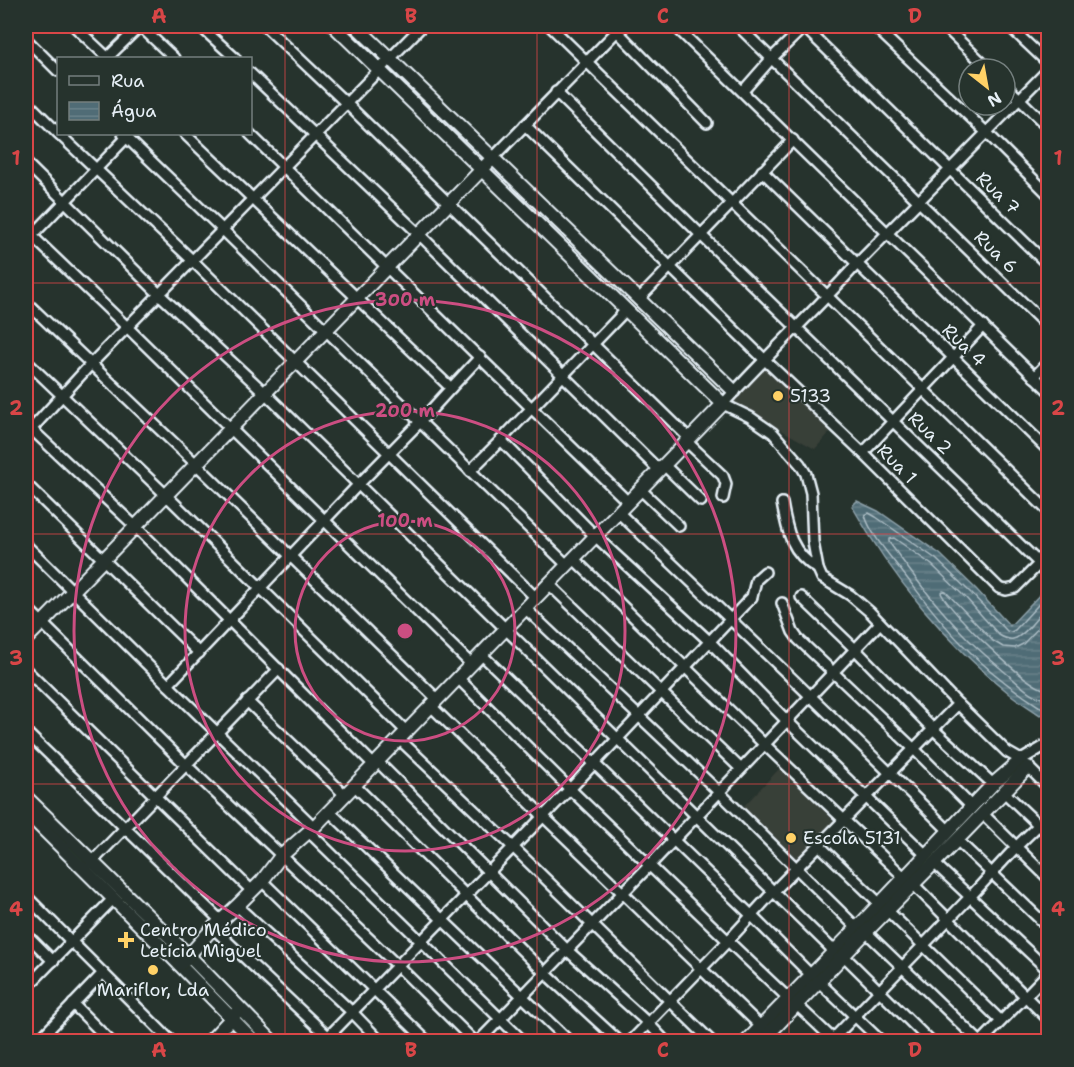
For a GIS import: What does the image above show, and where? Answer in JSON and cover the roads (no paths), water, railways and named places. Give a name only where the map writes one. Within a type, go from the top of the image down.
[{"type":"street","points":[[74,26],[107,57]]},
{"type":"street","points":[[109,57],[140,26],[173,57]]},
{"type":"street","points":[[200,26],[234,57]]},
{"type":"street","points":[[265,26],[593,344],[723,476],[726,484],[723,498]]},
{"type":"street","points":[[334,26],[723,404],[750,417],[772,433],[806,474],[811,493],[813,542],[822,578],[850,595],[870,612],[958,704],[1007,752],[1024,764],[1048,787]]},
{"type":"street","points":[[356,26],[735,391]]},
{"type":"street","points":[[422,26],[27,429],[136,527],[567,950],[666,1041]]},
{"type":"street","points":[[550,26],[1048,511]]},
{"type":"street","points":[[675,26],[1048,390]]},
{"type":"street","name":"Rua 6","points":[[738,26],[1048,327]]},
{"type":"street","points":[[743,91],[804,26]]},
{"type":"street","name":"Rua 7","points":[[804,26],[1048,265]]},
{"type":"street","points":[[874,26],[1048,194]]},
{"type":"street","points":[[944,26],[976,57]]},
{"type":"street","points":[[1009,26],[1048,63]]},
{"type":"street","points":[[26,639],[587,61],[617,27],[707,123]]},
{"type":"street","points":[[26,39],[57,70]]},
{"type":"street","points":[[185,961],[217,924],[262,881],[281,856],[345,795],[857,264],[1048,70]]},
{"type":"street","points":[[252,75],[419,234],[563,376],[701,501]]},
{"type":"street","name":"Rua 2","points":[[556,92],[1040,564]]},
{"type":"street","points":[[1017,96],[1048,127]]},
{"type":"street","points":[[26,101],[57,131]]},
{"type":"street","name":"Rua 1","points":[[525,124],[999,588],[1006,590],[1015,588],[1040,564]]},
{"type":"street","points":[[61,135],[193,261],[535,597]]},
{"type":"street","points":[[471,664],[127,327],[28,236],[66,201],[127,135],[470,471],[685,666],[909,881],[1048,1019]]},
{"type":"street","points":[[186,135],[451,388]]},
{"type":"street","points":[[251,135],[628,502]]},
{"type":"street","points":[[639,299],[793,140]]},
{"type":"street","points":[[26,163],[265,393],[696,816],[931,1041]]},
{"type":"street","name":"Rua 4","points":[[762,171],[1048,450]]},
{"type":"street","points":[[26,302],[290,557],[543,816],[623,892],[767,1036]]},
{"type":"street","points":[[470,471],[626,310]]},
{"type":"street","points":[[863,453],[982,326]]},
{"type":"street","points":[[168,685],[480,357]]},
{"type":"street","points":[[26,361],[166,495],[513,847],[712,1041]]},
{"type":"street","points":[[1034,377],[1048,362]]},
{"type":"street","points":[[501,440],[595,536],[709,641],[786,720],[1048,972],[980,1041],[525,609]]},
{"type":"street","points":[[26,484],[199,653]]},
{"type":"street","points":[[640,489],[679,526]]},
{"type":"street","points":[[782,502],[786,526],[794,546],[806,562],[818,568]]},
{"type":"street","points":[[618,512],[1048,927]]},
{"type":"street","points":[[26,545],[217,732],[421,942],[524,1041]]},
{"type":"street","points":[[1040,564],[1048,555]]},
{"type":"street","points":[[26,732],[124,828],[328,1040],[374,989],[570,789],[752,597],[756,580],[765,572]]},
{"type":"street","points":[[549,584],[741,769]]},
{"type":"street","points":[[801,597],[933,729],[993,784]]},
{"type":"street","points":[[782,603],[798,639],[972,807]]},
{"type":"street","points":[[26,607],[186,765],[476,1041],[650,865],[880,623]]},
{"type":"street","points":[[481,654],[882,1041]]},
{"type":"street","points":[[92,862],[279,669]]},
{"type":"street","points":[[26,670],[252,891]]},
{"type":"street","points":[[458,678],[570,789],[833,1041],[1048,816]]},
{"type":"street","points":[[247,701],[345,795]]},
{"type":"street","points":[[630,1041],[889,772],[958,704]]},
{"type":"street","points":[[746,1041],[767,1036],[792,1002],[883,907],[953,836],[983,814],[1004,792],[1036,750],[1048,744]]},
{"type":"street","points":[[953,836],[972,807],[993,784],[1024,764]]},
{"type":"street","points":[[354,785],[544,973],[620,1041]]},
{"type":"street","points":[[1004,792],[1048,834]]},
{"type":"street","points":[[26,797],[92,862],[236,1013],[273,1041]]},
{"type":"street","points":[[329,811],[570,1041]]},
{"type":"street","points":[[26,812],[113,899],[185,961]]},
{"type":"street","points":[[983,814],[1048,878]]},
{"type":"street","points":[[819,845],[1001,1021]]},
{"type":"street","points":[[262,881],[428,1041]]},
{"type":"street","points":[[26,896],[172,1041]]},
{"type":"street","points":[[26,988],[113,899]]},
{"type":"street","points":[[237,906],[381,1041]]},
{"type":"street","points":[[26,934],[53,961]]},
{"type":"street","points":[[44,1039],[103,973]]},
{"type":"street","points":[[73,1004],[111,1041]]},
{"type":"street","points":[[209,1041],[236,1013]]},
{"type":"street","points":[[236,1013],[255,1041]]},
{"type":"water","points":[[857,501],[878,511],[940,554],[1010,626],[1048,586],[1048,711],[1040,715],[1014,697],[964,653],[922,608],[867,532],[852,506]]},
{"type":"place","name":"5133","points":[[778,396]]},
{"type":"place","name":"Escola 5131","points":[[791,838]]},
{"type":"place","name":"Centro Médico Letícia Miguel","points":[[126,940]]},
{"type":"place","name":"Mariflor, Lda","points":[[153,970]]}]
